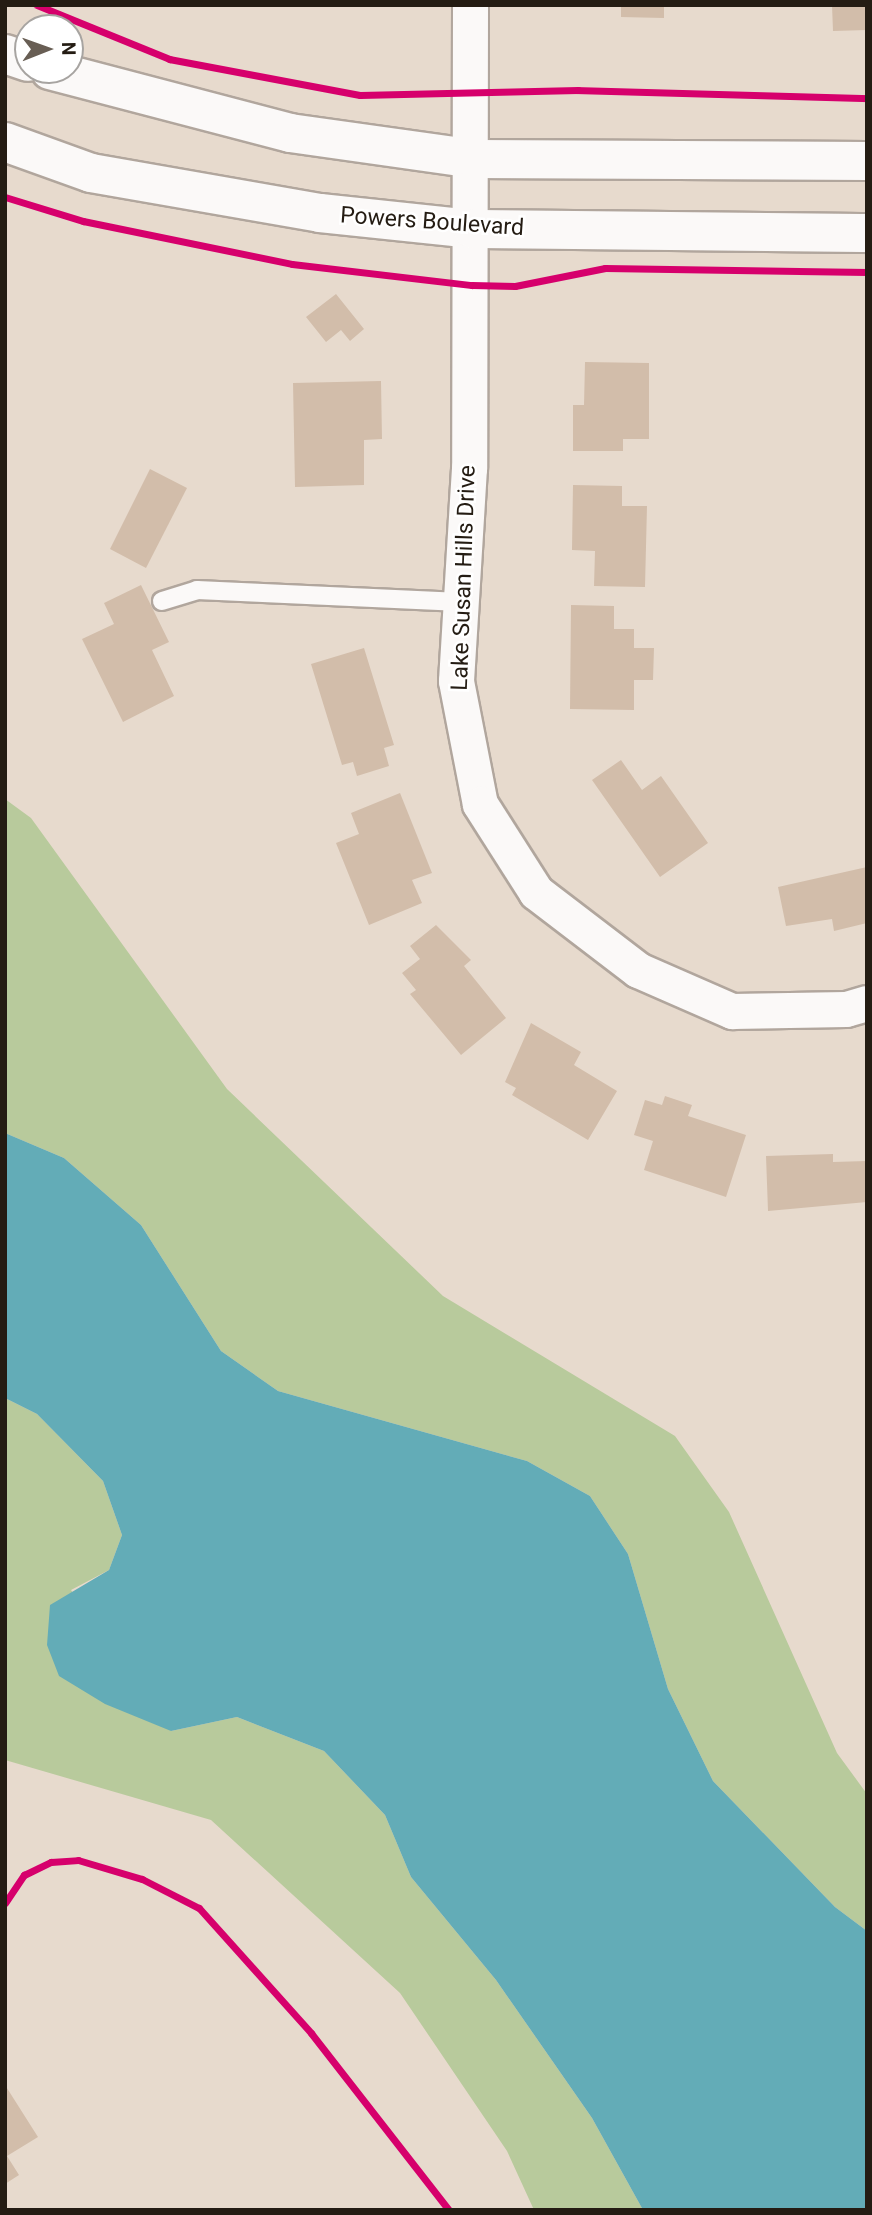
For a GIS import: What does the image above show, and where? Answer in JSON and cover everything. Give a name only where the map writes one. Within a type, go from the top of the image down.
[{"type":"main road","points":[[84,79],[290,133],[474,159],[867,161]]},
{"type":"main road","name":"Powers Boulevard","points":[[5,142],[91,173],[320,213],[473,229],[867,233]]},
{"type":"street","name":"Lake Susan Hills Drive","points":[[470,5],[473,229],[456,681],[480,804],[536,892],[638,970],[732,1011],[846,1009],[867,1003]]},
{"type":"lane","points":[[162,601],[197,590],[461,603]]},
{"type":"green space","points":[[5,799],[31,818],[227,1089],[443,1296],[675,1436],[729,1512],[837,1753],[867,1794],[867,1931],[835,1907],[713,1781],[668,1689],[628,1554],[590,1496],[527,1461],[278,1391],[221,1351],[141,1225],[64,1158],[5,1133]]},
{"type":"green space","points":[[5,1398],[37,1414],[103,1481],[122,1535],[109,1570],[71,1590],[171,1731],[237,1717],[324,1751],[385,1815],[411,1877],[496,1980],[592,2118],[643,2210],[534,2210],[507,2151],[400,1993],[211,1820],[5,1760]]},
{"type":"water","points":[[5,1133],[64,1158],[141,1225],[221,1351],[278,1391],[527,1461],[590,1496],[628,1554],[668,1689],[713,1781],[835,1907],[867,1931],[867,2210],[643,2210],[592,2118],[496,1980],[411,1877],[385,1815],[324,1751],[237,1717],[171,1731],[105,1704],[59,1676],[47,1645],[50,1605],[109,1570],[122,1535],[103,1481],[37,1414],[5,1398]]},
{"type":"building","points":[[621,5],[664,5],[664,18],[621,17]]},
{"type":"building","points":[[832,5],[867,5],[867,30],[833,31]]},
{"type":"building","points":[[336,294],[364,329],[350,341],[341,330],[326,342],[306,317]]},
{"type":"building","points":[[585,362],[649,363],[649,439],[623,439],[623,451],[573,451],[573,405],[584,405]]},
{"type":"building","points":[[381,381],[382,439],[364,440],[364,485],[295,487],[293,383]]},
{"type":"building","points":[[150,469],[187,488],[146,568],[110,549]]},
{"type":"building","points":[[573,485],[622,486],[622,506],[647,506],[645,587],[594,586],[595,551],[572,550]]},
{"type":"building","points":[[141,585],[169,642],[152,650],[174,696],[123,722],[82,639],[114,624],[104,603]]},
{"type":"building","points":[[571,605],[614,606],[614,629],[634,629],[634,648],[654,648],[653,680],[634,680],[634,710],[570,709]]},
{"type":"building","points":[[364,648],[394,745],[384,748],[389,766],[357,776],[353,762],[342,765],[311,664]]},
{"type":"building","points":[[621,760],[642,790],[661,776],[708,843],[660,877],[592,780]]},
{"type":"building","points":[[400,793],[432,873],[412,880],[422,903],[369,925],[336,843],[359,834],[351,813]]},
{"type":"building","points":[[867,867],[867,923],[834,931],[832,919],[786,926],[778,887]]},
{"type":"building","points":[[436,925],[471,960],[464,966],[506,1018],[461,1055],[410,994],[416,990],[402,973],[420,959],[410,946]]},
{"type":"building","points":[[531,1023],[581,1052],[574,1065],[617,1091],[588,1140],[512,1095],[516,1088],[505,1082]]},
{"type":"building","points":[[665,1096],[692,1105],[688,1116],[746,1135],[726,1197],[644,1170],[653,1141],[634,1135],[645,1100],[662,1105]]},
{"type":"building","points":[[833,1154],[833,1162],[867,1161],[867,1202],[768,1211],[766,1156]]},
{"type":"building","points":[[5,2085],[38,2137],[7,2156],[19,2175],[5,2184]]},
{"type":"cycle path","points":[[37,5],[169,59],[360,95],[578,90],[867,98]]},
{"type":"cycle path","points":[[5,197],[83,221],[292,264],[472,285],[515,286],[605,268],[867,272]]},
{"type":"cycle path","points":[[5,1903],[24,1875],[51,1862],[78,1860],[142,1879],[199,1908],[311,2033],[449,2210]]}]
